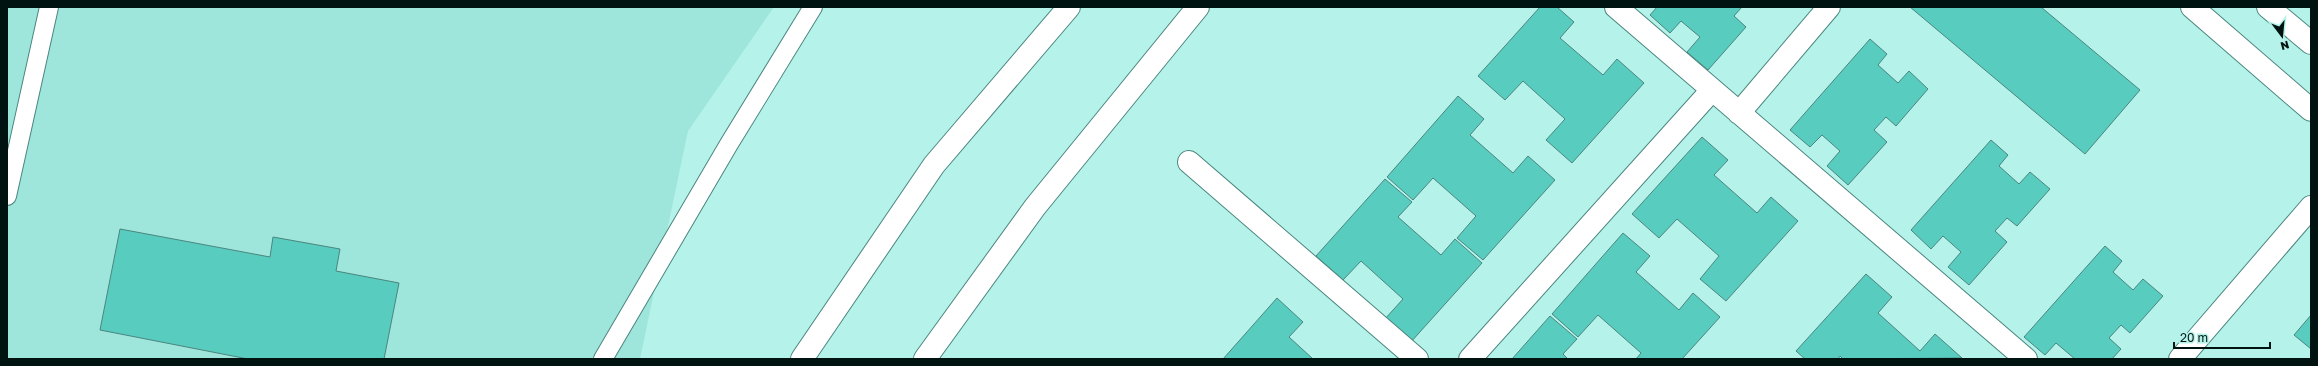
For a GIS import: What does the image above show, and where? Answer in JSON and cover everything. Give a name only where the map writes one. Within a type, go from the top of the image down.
[{"type":"street","points":[[802,359],[934,165],[1069,7]]},
{"type":"street","points":[[925,359],[1035,208],[1198,7]]},
{"type":"street","points":[[1616,7],[2026,359]]},
{"type":"street","points":[[1739,113],[1829,7]]},
{"type":"street","points":[[2192,7],[2311,110]]},
{"type":"street","points":[[2268,7],[2311,43]]},
{"type":"street","points":[[1470,359],[1712,90]]},
{"type":"street","points":[[1189,162],[1417,359]]},
{"type":"street","points":[[2180,359],[2311,207]]},
{"type":"lane","points":[[7,196],[48,7]]},
{"type":"lane","points":[[603,359],[729,144],[813,7]]},
{"type":"shaded area","points":[[7,7],[774,7],[688,131],[640,359],[7,359]]},
{"type":"building","points":[[1540,7],[1557,7],[1574,22],[1560,38],[1603,75],[1617,59],[1644,83],[1572,163],[1546,140],[1565,119],[1523,81],[1505,100],[1478,76]]},
{"type":"building","points":[[1657,7],[1742,7],[1734,16],[1746,27],[1708,70],[1687,52],[1700,37],[1681,21],[1670,33],[1650,15]]},
{"type":"building","points":[[1910,7],[2041,7],[2140,90],[2085,154]]},
{"type":"building","points":[[1870,39],[1887,54],[1878,65],[1898,83],[1909,71],[1928,89],[1896,126],[1886,117],[1874,130],[1887,142],[1848,185],[1827,166],[1840,151],[1822,135],[1810,147],[1790,130]]},
{"type":"building","points":[[1458,96],[1484,119],[1470,135],[1513,173],[1528,156],[1555,180],[1483,260],[1457,238],[1476,216],[1433,178],[1413,200],[1387,177]]},
{"type":"building","points":[[1702,137],[1728,160],[1714,175],[1757,213],[1771,197],[1798,221],[1726,301],[1700,279],[1719,256],[1677,219],[1659,238],[1632,214]]},
{"type":"building","points":[[1991,140],[2008,155],[1999,166],[2019,184],[2030,172],[2050,189],[2017,226],[2007,218],[1995,231],[2007,242],[1969,285],[1948,267],[1961,252],[1943,236],[1931,249],[1911,230]]},
{"type":"building","points":[[1385,179],[1412,202],[1398,217],[1441,255],[1455,239],[1482,263],[1410,343],[1384,320],[1403,299],[1361,261],[1343,280],[1316,256]]},
{"type":"building","points":[[120,229],[270,257],[273,237],[340,249],[336,271],[399,283],[384,359],[248,359],[100,330]]},
{"type":"building","points":[[1623,233],[1650,256],[1636,272],[1679,310],[1693,293],[1720,317],[1682,359],[1636,359],[1641,353],[1598,315],[1578,337],[1552,314]]},
{"type":"building","points":[[2105,246],[2122,261],[2113,272],[2133,290],[2143,279],[2163,296],[2130,333],[2121,325],[2109,338],[2121,349],[2112,359],[2075,359],[2056,343],[2045,355],[2024,337]]},
{"type":"building","points":[[1866,274],[1892,297],[1878,313],[1920,351],[1935,334],[1962,358],[1843,359],[1840,356],[1838,359],[1805,359],[1796,351]]},
{"type":"building","points":[[1277,298],[1303,322],[1289,337],[1313,359],[1223,359]]},
{"type":"building","points":[[2311,315],[2311,349],[2294,335]]},
{"type":"building","points":[[1550,316],[1577,339],[1563,354],[1568,359],[1512,359]]}]
